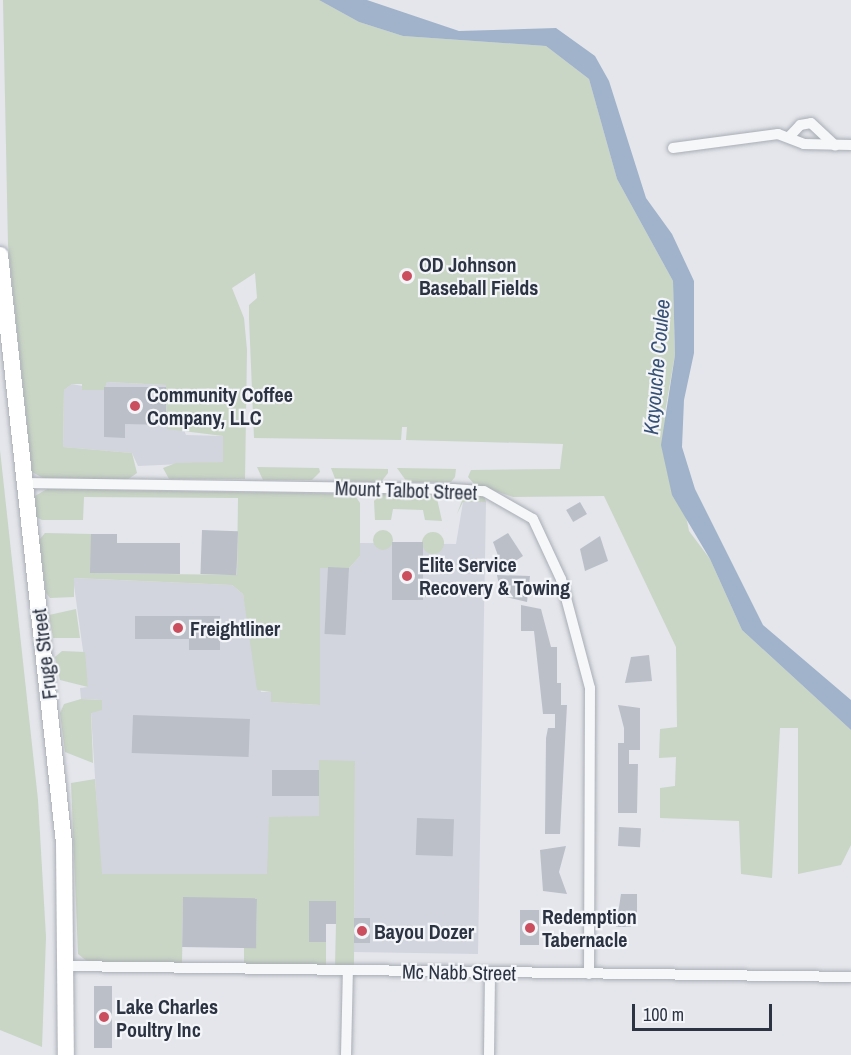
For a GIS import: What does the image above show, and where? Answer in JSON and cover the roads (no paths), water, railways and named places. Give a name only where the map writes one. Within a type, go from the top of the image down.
[{"type":"main road","name":"Fruge Street","points":[[0,255],[23,483],[61,807],[66,1055]]},
{"type":"street","points":[[789,137],[800,125],[811,123],[835,145]]},
{"type":"street","points":[[673,148],[789,137],[835,145],[851,145]]},
{"type":"street","name":"Mount Talbot Street","points":[[23,483],[453,489],[510,501],[533,519],[561,579],[590,688],[589,974]]},
{"type":"street","name":"Mc Nabb Street","points":[[66,966],[851,977]]},
{"type":"street","points":[[346,1055],[348,970]]},
{"type":"street","points":[[489,1055],[490,973]]},
{"type":"water","points":[[319,0],[367,0],[459,31],[556,28],[595,56],[609,81],[646,198],[672,234],[694,281],[694,353],[684,400],[682,447],[695,489],[763,625],[851,700],[851,730],[742,630],[710,559],[672,495],[661,445],[675,355],[673,281],[617,179],[589,79],[546,46],[403,36],[359,22]]},
{"type":"place","name":"OD Johnson Baseball Fields","points":[[407,276]]},
{"type":"place","name":"Community Coffee Company, LLC","points":[[135,406]]},
{"type":"place","name":"Elite Service Recovery & Towing","points":[[407,576]]},
{"type":"place","name":"Freightliner","points":[[178,628]]},
{"type":"place","name":"Redemption Tabernacle","points":[[530,928]]},
{"type":"place","name":"Bayou Dozer","points":[[362,931]]},
{"type":"place","name":"Lake Charles Poultry Inc","points":[[104,1017]]},
{"type":"water label","name":"Kayouche Coulee","points":[[657,367]]}]
